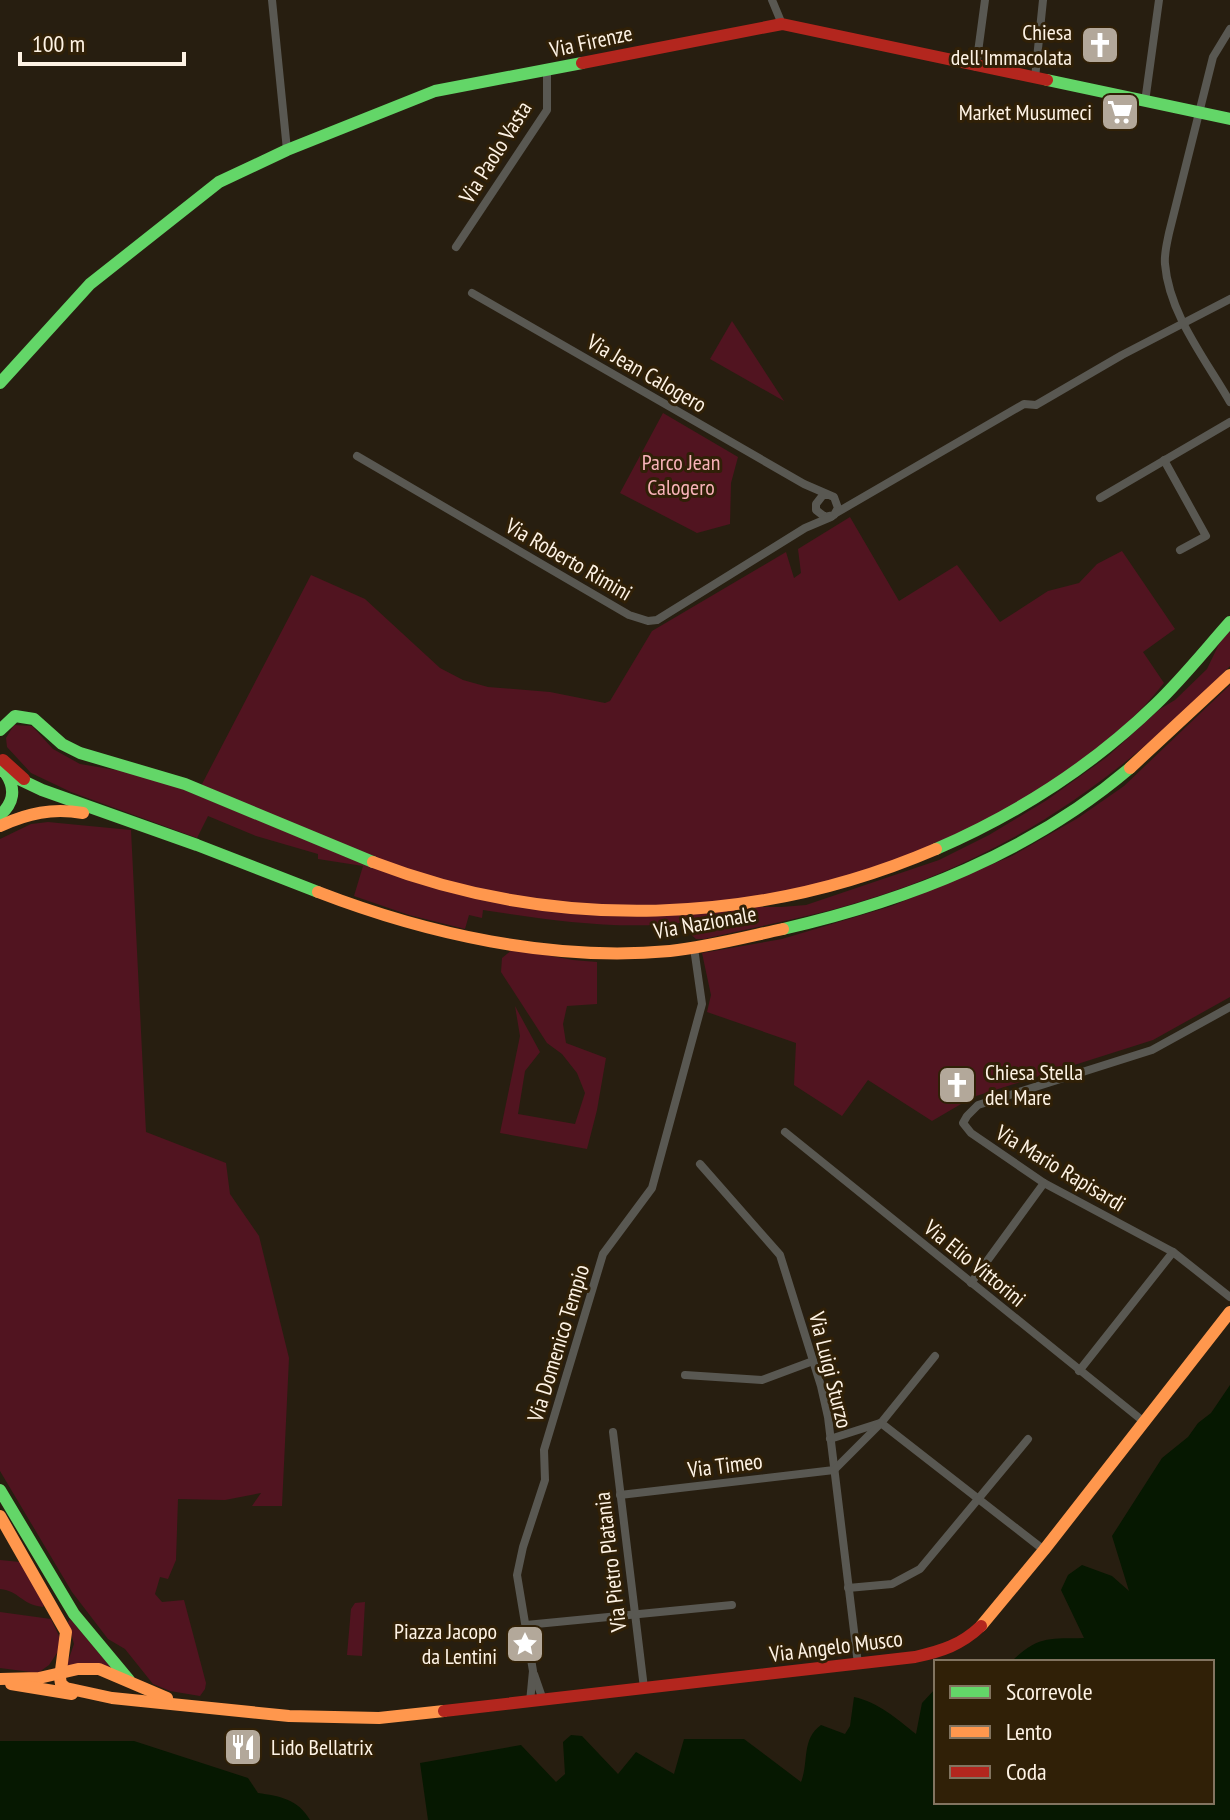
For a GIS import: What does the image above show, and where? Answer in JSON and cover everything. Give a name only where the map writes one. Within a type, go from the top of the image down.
[{"type":"main road","name":"Via Firenze","points":[[2,380],[90,284],[219,182],[287,150],[435,91],[782,24],[1230,119]]},
{"type":"main road","points":[[0,730],[15,716],[37,719],[70,749],[182,783],[385,867],[457,889],[564,908],[692,910],[770,901],[833,888],[933,854],[987,827],[1067,778],[1137,723],[1163,700],[1230,622]]},
{"type":"main road","name":"Via Nazionale","points":[[131,821],[354,905],[438,930],[498,941],[588,951],[658,952],[694,948],[803,925],[888,899],[1003,853],[1072,812],[1120,778],[1160,744],[1230,675]]},
{"type":"main road","points":[[4,768],[48,794],[131,821]]},
{"type":"main road","points":[[0,816],[11,803],[4,768]]},
{"type":"main road","points":[[0,816],[49,806],[131,821]]},
{"type":"main road","points":[[0,826],[24,814],[62,809]]},
{"type":"main road","name":"Via Angelo Musco","points":[[206,1707],[289,1716],[379,1718],[858,1664],[942,1651],[965,1641],[1044,1550],[1230,1312]]},
{"type":"main road","points":[[0,1490],[74,1614],[129,1680]]},
{"type":"main road","points":[[0,1516],[63,1625],[67,1653],[59,1681],[63,1687],[92,1694],[120,1693],[129,1680]]},
{"type":"main road","points":[[45,1676],[58,1659],[67,1639]]},
{"type":"main road","points":[[0,1680],[99,1669],[160,1696],[206,1707]]},
{"type":"main road","points":[[0,1680],[58,1692],[206,1707]]},
{"type":"street","points":[[272,0],[287,150]]},
{"type":"street","points":[[772,0],[782,24]]},
{"type":"street","points":[[976,67],[985,0]]},
{"type":"street","points":[[1035,78],[1043,0]]},
{"type":"street","points":[[1145,102],[1159,0]]},
{"type":"street","points":[[1230,29],[1213,57],[1164,262],[1168,285],[1184,324],[1230,402]]},
{"type":"street","name":"Via Paolo Vasta","points":[[456,247],[547,110],[547,70]]},
{"type":"street","name":"Via Jean Calogero","points":[[472,293],[804,484],[832,496]]},
{"type":"street","points":[[805,528],[833,515],[1024,404],[1036,405],[1122,355],[1230,299]]},
{"type":"street","points":[[1100,498],[1230,422]]},
{"type":"street","name":"Via Roberto Rimini","points":[[357,456],[629,615],[648,621],[657,620],[805,528]]},
{"type":"street","points":[[1164,460],[1206,536],[1180,550]]},
{"type":"street","points":[[804,484],[819,515],[833,515]]},
{"type":"street","points":[[805,528],[814,518],[823,495],[863,496]]},
{"type":"street","points":[[832,496],[838,508],[833,515]]},
{"type":"street","name":"Via Domenico Tempio","points":[[526,1625],[517,1575],[545,1480],[544,1450],[603,1254],[652,1188],[702,1004],[694,948]]},
{"type":"street","name":"Via Mario Rapisardi","points":[[1230,1007],[1152,1050],[978,1105],[963,1123],[971,1133],[1044,1183],[1173,1252],[1230,1297]]},
{"type":"street","name":"Via Elio Vittorini","points":[[785,1132],[1143,1421]]},
{"type":"street","name":"Via Luigi Sturzo","points":[[700,1164],[780,1255],[823,1396],[858,1664]]},
{"type":"street","points":[[971,1283],[1044,1183]]},
{"type":"street","points":[[1079,1371],[1173,1252]]},
{"type":"street","points":[[834,1470],[881,1423],[935,1356]]},
{"type":"street","points":[[685,1375],[762,1380],[813,1361]]},
{"type":"street","points":[[830,1439],[881,1423]]},
{"type":"street","points":[[881,1423],[1044,1550]]},
{"type":"street","name":"Via Pietro Platania","points":[[613,1432],[644,1688]]},
{"type":"street","points":[[848,1588],[892,1584],[920,1569],[1028,1439]]},
{"type":"street","name":"Via Timeo","points":[[620,1495],[834,1470]]},
{"type":"street","points":[[536,1701],[526,1625],[732,1605]]},
{"type":"street","points":[[533,1671],[536,1701]]},
{"type":"green space","points":[[732,321],[784,401],[710,359]]},
{"type":"green space","name":"Parco Jean Calogero","points":[[663,413],[738,457],[731,483],[730,524],[697,533],[620,493]]},
{"type":"green space","points":[[850,517],[899,601],[957,565],[1000,622],[1048,591],[1079,583],[1097,564],[1122,551],[1175,629],[1143,652],[1164,683],[1123,726],[1079,762],[1015,805],[952,840],[906,860],[820,885],[727,902],[633,907],[585,905],[453,885],[343,847],[201,786],[311,575],[365,599],[440,668],[463,680],[488,687],[550,692],[605,703],[610,701],[652,631],[786,552],[794,578],[801,573],[798,549]]},
{"type":"green space","points":[[1230,629],[1230,666],[1142,748],[1050,816],[949,869],[894,891],[835,909],[704,939],[696,939],[689,933],[688,922],[611,925],[483,910],[482,918],[469,915],[465,929],[409,915],[354,896],[363,866],[318,859],[318,854],[256,836],[208,816],[197,838],[71,792],[31,773],[7,747],[6,738],[14,725],[32,726],[53,749],[80,764],[128,772],[177,787],[350,858],[530,907],[806,905],[939,860],[989,835],[1047,800],[1107,757],[1160,709],[1175,700],[1207,669]]},
{"type":"green space","points":[[1230,685],[1230,997],[1153,1040],[973,1097],[932,1121],[868,1080],[842,1116],[794,1085],[796,1043],[707,1012],[711,995],[702,953],[782,939],[892,906],[1012,856],[1078,818],[1124,786]]},
{"type":"green space","points":[[48,822],[131,830],[146,1132],[226,1163],[230,1194],[259,1236],[289,1358],[282,1506],[252,1506],[261,1493],[225,1500],[178,1499],[176,1560],[168,1579],[160,1577],[155,1594],[162,1602],[184,1600],[206,1683],[200,1696],[170,1691],[153,1684],[125,1649],[108,1639],[72,1592],[0,1471],[0,839],[31,824]]},
{"type":"green space","points":[[513,949],[597,962],[597,1004],[567,1006],[563,1024],[566,1043],[606,1058],[587,1149],[500,1133],[520,1036],[515,1006],[540,1052],[525,1071],[518,1114],[575,1124],[585,1093],[577,1073],[562,1054],[547,1043],[501,972],[502,958]]},
{"type":"green space","points":[[0,1560],[20,1562],[45,1601],[43,1607],[0,1589]]},
{"type":"green space","points":[[365,1602],[362,1656],[347,1655],[351,1609],[355,1603]]},
{"type":"green space","points":[[0,1612],[51,1619],[60,1638],[59,1650],[49,1665],[38,1673],[0,1668]]},
{"type":"green space","points":[[70,1619],[113,1670],[66,1667],[74,1644],[68,1622]]},
{"type":"shaded area","points":[[1230,1385],[1230,1820],[428,1820],[420,1763],[521,1745],[556,1782],[565,1774],[563,1742],[571,1735],[582,1736],[618,1774],[636,1752],[674,1774],[684,1739],[744,1739],[801,1782],[811,1737],[821,1725],[845,1734],[850,1726],[854,1697],[879,1707],[916,1734],[922,1703],[934,1690],[934,1804],[1214,1804],[1214,1660],[1013,1660],[1029,1647],[1045,1640],[1084,1638],[1061,1590],[1068,1575],[1082,1565],[1112,1576],[1129,1591],[1112,1536],[1162,1458],[1211,1413]]},
{"type":"shaded area","points":[[0,1741],[134,1741],[248,1778],[258,1793],[294,1803],[310,1820],[0,1820]]},
{"type":"traffic: fast","points":[[0,383],[90,284],[219,182],[287,150],[435,91],[582,63]]},
{"type":"traffic: fast","points":[[1047,80],[1230,119]]},
{"type":"traffic: fast","points":[[936,849],[1025,804],[1106,747],[1166,694],[1230,622]]},
{"type":"traffic: fast","points":[[0,730],[15,716],[34,719],[62,744],[80,753],[185,784],[373,862]]},
{"type":"traffic: fast","points":[[783,929],[876,904],[966,870],[1051,825],[1130,768]]},
{"type":"traffic: fast","points":[[0,770],[42,790],[318,892]]},
{"type":"traffic: fast","points":[[0,815],[12,796],[6,774]]},
{"type":"traffic: fast","points":[[0,1490],[74,1614],[129,1680]]},
{"type":"traffic: slow","points":[[1130,768],[1230,675]]},
{"type":"traffic: slow","points":[[0,826],[40,813],[83,813]]},
{"type":"traffic: slow","points":[[373,862],[442,885],[513,900],[584,909],[656,911],[727,905],[798,893],[868,875],[936,849]]},
{"type":"traffic: slow","points":[[318,892],[446,932],[536,948],[581,952],[670,951],[783,929]]},
{"type":"traffic: slow","points":[[981,1626],[1230,1312]]},
{"type":"traffic: slow","points":[[0,1516],[66,1632],[60,1678],[66,1688],[112,1698],[289,1716],[379,1718],[444,1711]]},
{"type":"traffic: slow","points":[[0,1679],[39,1678],[78,1669],[99,1669],[167,1698]]},
{"type":"traffic: slow","points":[[11,1684],[72,1694]]},
{"type":"traffic: jam","points":[[582,63],[782,24],[1047,80]]},
{"type":"traffic: jam","points":[[3,760],[24,779]]},
{"type":"traffic: jam","points":[[444,1711],[915,1657],[951,1646],[981,1626]]},
{"type":"place","name":"Chiesa dell'Immacolata","points":[[1100,45]]},
{"type":"place","name":"Market Musumeci","points":[[1120,112]]},
{"type":"place","name":"Chiesa Stella del Mare","points":[[957,1085]]},
{"type":"place","name":"Piazza Jacopo da Lentini","points":[[525,1644]]},
{"type":"place","name":"Lido Bellatrix","points":[[243,1747]]}]
